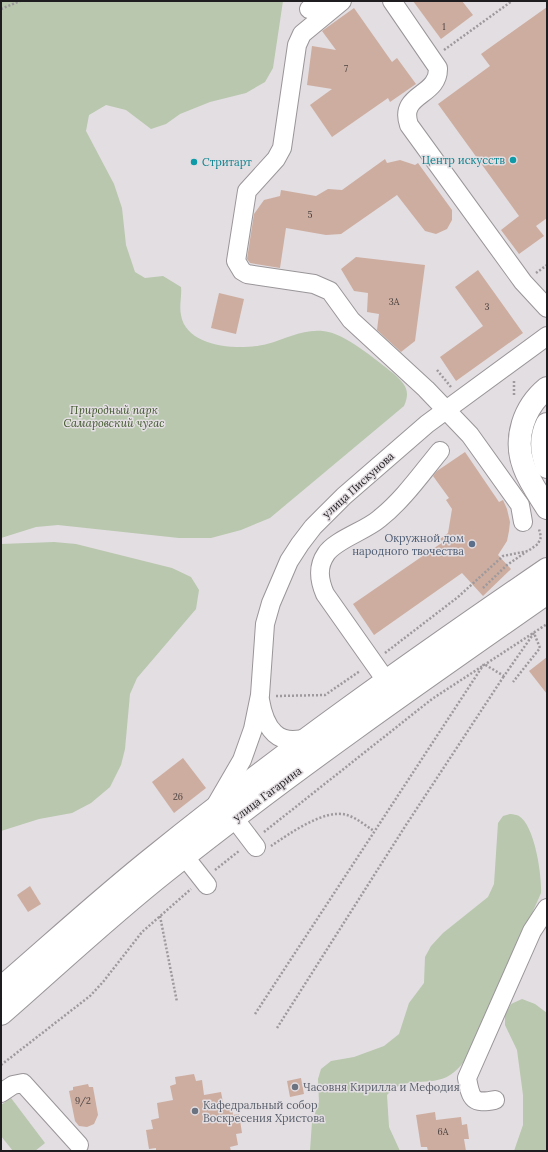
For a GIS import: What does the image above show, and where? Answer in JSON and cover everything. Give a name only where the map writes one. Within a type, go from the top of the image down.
[{"type":"main road","points":[[547,388],[532,404],[526,415],[519,441],[524,467],[547,508]]},
{"type":"main road","points":[[547,424],[542,437],[542,448],[547,466]]},
{"type":"main road","points":[[501,600],[526,568],[539,547]]},
{"type":"main road","name":"улица Гагарина","points":[[1,1014],[93,933],[185,857],[501,600],[547,569]]},
{"type":"main road","name":"улица Гагарина","points":[[1,988],[154,856],[310,736],[393,689],[547,593]]},
{"type":"main road","points":[[393,689],[445,676],[547,608]]},
{"type":"street","points":[[342,1],[302,34],[297,45],[282,148],[276,159],[247,191],[236,256],[238,267],[247,274],[314,284],[330,291],[351,320],[426,389],[470,435],[520,505],[524,522]]},
{"type":"street","points":[[392,1],[438,68],[439,77],[434,85],[412,102],[408,107],[406,116],[409,125],[524,282],[547,308]]},
{"type":"street","name":"улица Пискунова","points":[[310,736],[295,741],[286,740],[274,733],[264,714],[266,696],[265,624],[277,585],[289,561],[313,527],[340,500],[427,424],[547,336]]},
{"type":"street","points":[[393,689],[325,594],[320,578],[322,562],[327,553],[335,546],[370,526],[394,506],[440,451]]},
{"type":"street","name":"улица Пискунова","points":[[212,811],[242,760],[266,696]]},
{"type":"street","points":[[234,818],[263,847]]},
{"type":"street","points":[[185,857],[207,886]]},
{"type":"street","points":[[495,1100],[480,1103],[474,1100],[469,1092],[467,1078],[532,931],[547,908]]},
{"type":"street","points":[[1,1093],[14,1085],[23,1083],[79,1146]]},
{"type":"path","points":[[1,10],[20,1]]},
{"type":"path","points":[[432,58],[512,1]]},
{"type":"path","points":[[544,267],[547,272]]},
{"type":"path","points":[[514,378],[514,396]]},
{"type":"path","points":[[266,696],[325,694],[373,662],[458,597],[503,556],[539,547]]},
{"type":"path","points":[[483,588],[507,565],[539,547]]},
{"type":"path","points":[[277,1028],[406,825],[534,633],[540,648],[513,682]]},
{"type":"path","points":[[255,1014],[484,664],[504,676]]},
{"type":"path","points":[[263,847],[297,829],[331,815],[347,815],[374,831]]},
{"type":"path","points":[[160,916],[177,1002]]},
{"type":"green space","name":"Природный парк Самаровский чугас","points":[[1,1],[283,1],[273,68],[265,82],[246,93],[210,102],[180,114],[166,124],[151,129],[126,110],[106,105],[89,115],[86,131],[114,184],[122,208],[126,245],[135,272],[145,278],[163,276],[181,287],[181,315],[185,326],[193,334],[204,341],[230,347],[243,347],[267,344],[308,331],[323,331],[332,333],[350,342],[369,355],[393,373],[406,388],[407,396],[404,406],[270,518],[241,530],[211,538],[179,538],[58,525],[36,527],[1,538]]},
{"type":"green space","points":[[54,542],[76,544],[172,568],[191,577],[199,590],[196,609],[137,678],[130,694],[125,749],[121,765],[110,787],[91,803],[72,813],[39,819],[1,831],[1,544]]},
{"type":"green space","points":[[510,814],[519,816],[525,821],[533,840],[539,864],[541,893],[474,1046],[467,1058],[454,1072],[442,1079],[402,1085],[387,1095],[389,1127],[400,1151],[310,1151],[312,1122],[319,1102],[318,1079],[321,1069],[331,1061],[354,1057],[384,1046],[399,1034],[409,1003],[424,983],[425,957],[431,946],[443,933],[488,897],[494,884],[498,823],[503,816]]},
{"type":"green space","points":[[522,999],[535,1004],[547,1013],[547,1151],[514,1151],[523,1125],[523,1095],[517,1050],[505,1025],[505,1015],[511,1004]]},
{"type":"green space","points":[[11,1098],[45,1143],[35,1151],[13,1151],[1,1136],[1,1105]]},
{"type":"building","points":[[413,1],[462,1],[473,15],[441,39]]},
{"type":"building","name":"Центр искусств","points":[[547,7],[547,218],[536,226],[544,236],[519,254],[501,230],[519,216],[438,104],[490,66],[481,54]]},
{"type":"building","points":[[354,8],[392,62],[397,58],[416,84],[390,102],[388,98],[332,137],[310,105],[332,89],[307,85],[312,46],[336,50],[322,31]]},
{"type":"building","points":[[385,159],[387,163],[400,160],[415,165],[418,163],[452,210],[452,220],[447,229],[436,234],[425,231],[397,195],[341,234],[326,235],[286,228],[280,268],[250,263],[247,259],[254,214],[264,200],[280,196],[281,190],[316,196],[328,189],[342,190]]},
{"type":"building","points":[[356,257],[425,265],[415,341],[401,352],[377,330],[379,314],[367,312],[368,293],[354,291],[341,269]]},
{"type":"building","points":[[478,270],[523,333],[456,381],[440,357],[483,326],[455,287]]},
{"type":"building","points":[[219,293],[244,299],[236,334],[211,328]]},
{"type":"building","name":"Окружной дом народного твочества","points":[[465,452],[499,502],[503,500],[507,509],[510,522],[509,531],[507,541],[498,555],[511,569],[483,596],[462,573],[374,635],[353,604],[443,542],[440,539],[448,533],[452,509],[446,500],[449,498],[433,476],[437,471]]},
{"type":"building","points":[[547,657],[547,694],[529,671]]},
{"type":"building","points":[[183,758],[206,788],[174,813],[152,782]]},
{"type":"building","points":[[30,886],[41,904],[28,912],[17,895]]},
{"type":"building","name":"Кафедральный собор Воскресения Христова","points":[[194,1074],[196,1081],[202,1080],[204,1095],[221,1092],[224,1108],[232,1106],[233,1115],[239,1114],[242,1133],[236,1134],[238,1145],[230,1147],[231,1151],[156,1151],[156,1148],[149,1149],[146,1130],[153,1129],[151,1120],[159,1118],[157,1103],[173,1100],[170,1086],[176,1084],[175,1077]]},
{"type":"building","name":"Часовня Кирилла и Мефодия","points":[[301,1078],[304,1094],[290,1097],[287,1081]]},
{"type":"building","points":[[88,1084],[89,1087],[93,1087],[98,1115],[94,1124],[87,1127],[79,1126],[75,1121],[69,1091],[73,1090],[73,1087]]},
{"type":"building","points":[[435,1112],[436,1120],[461,1117],[462,1125],[467,1124],[469,1139],[464,1139],[466,1151],[428,1151],[427,1147],[421,1147],[416,1115]]},
{"type":"place","name":"Центр искусств","points":[[513,160]]},
{"type":"place","name":"Стритарт","points":[[194,162]]},
{"type":"place","name":"Окружной дом народного твочества","points":[[472,544]]},
{"type":"place","name":"Часовня Кирилла и Мефодия","points":[[295,1087]]},
{"type":"place","name":"Кафедральный собор Воскресения Христова","points":[[195,1111]]}]
